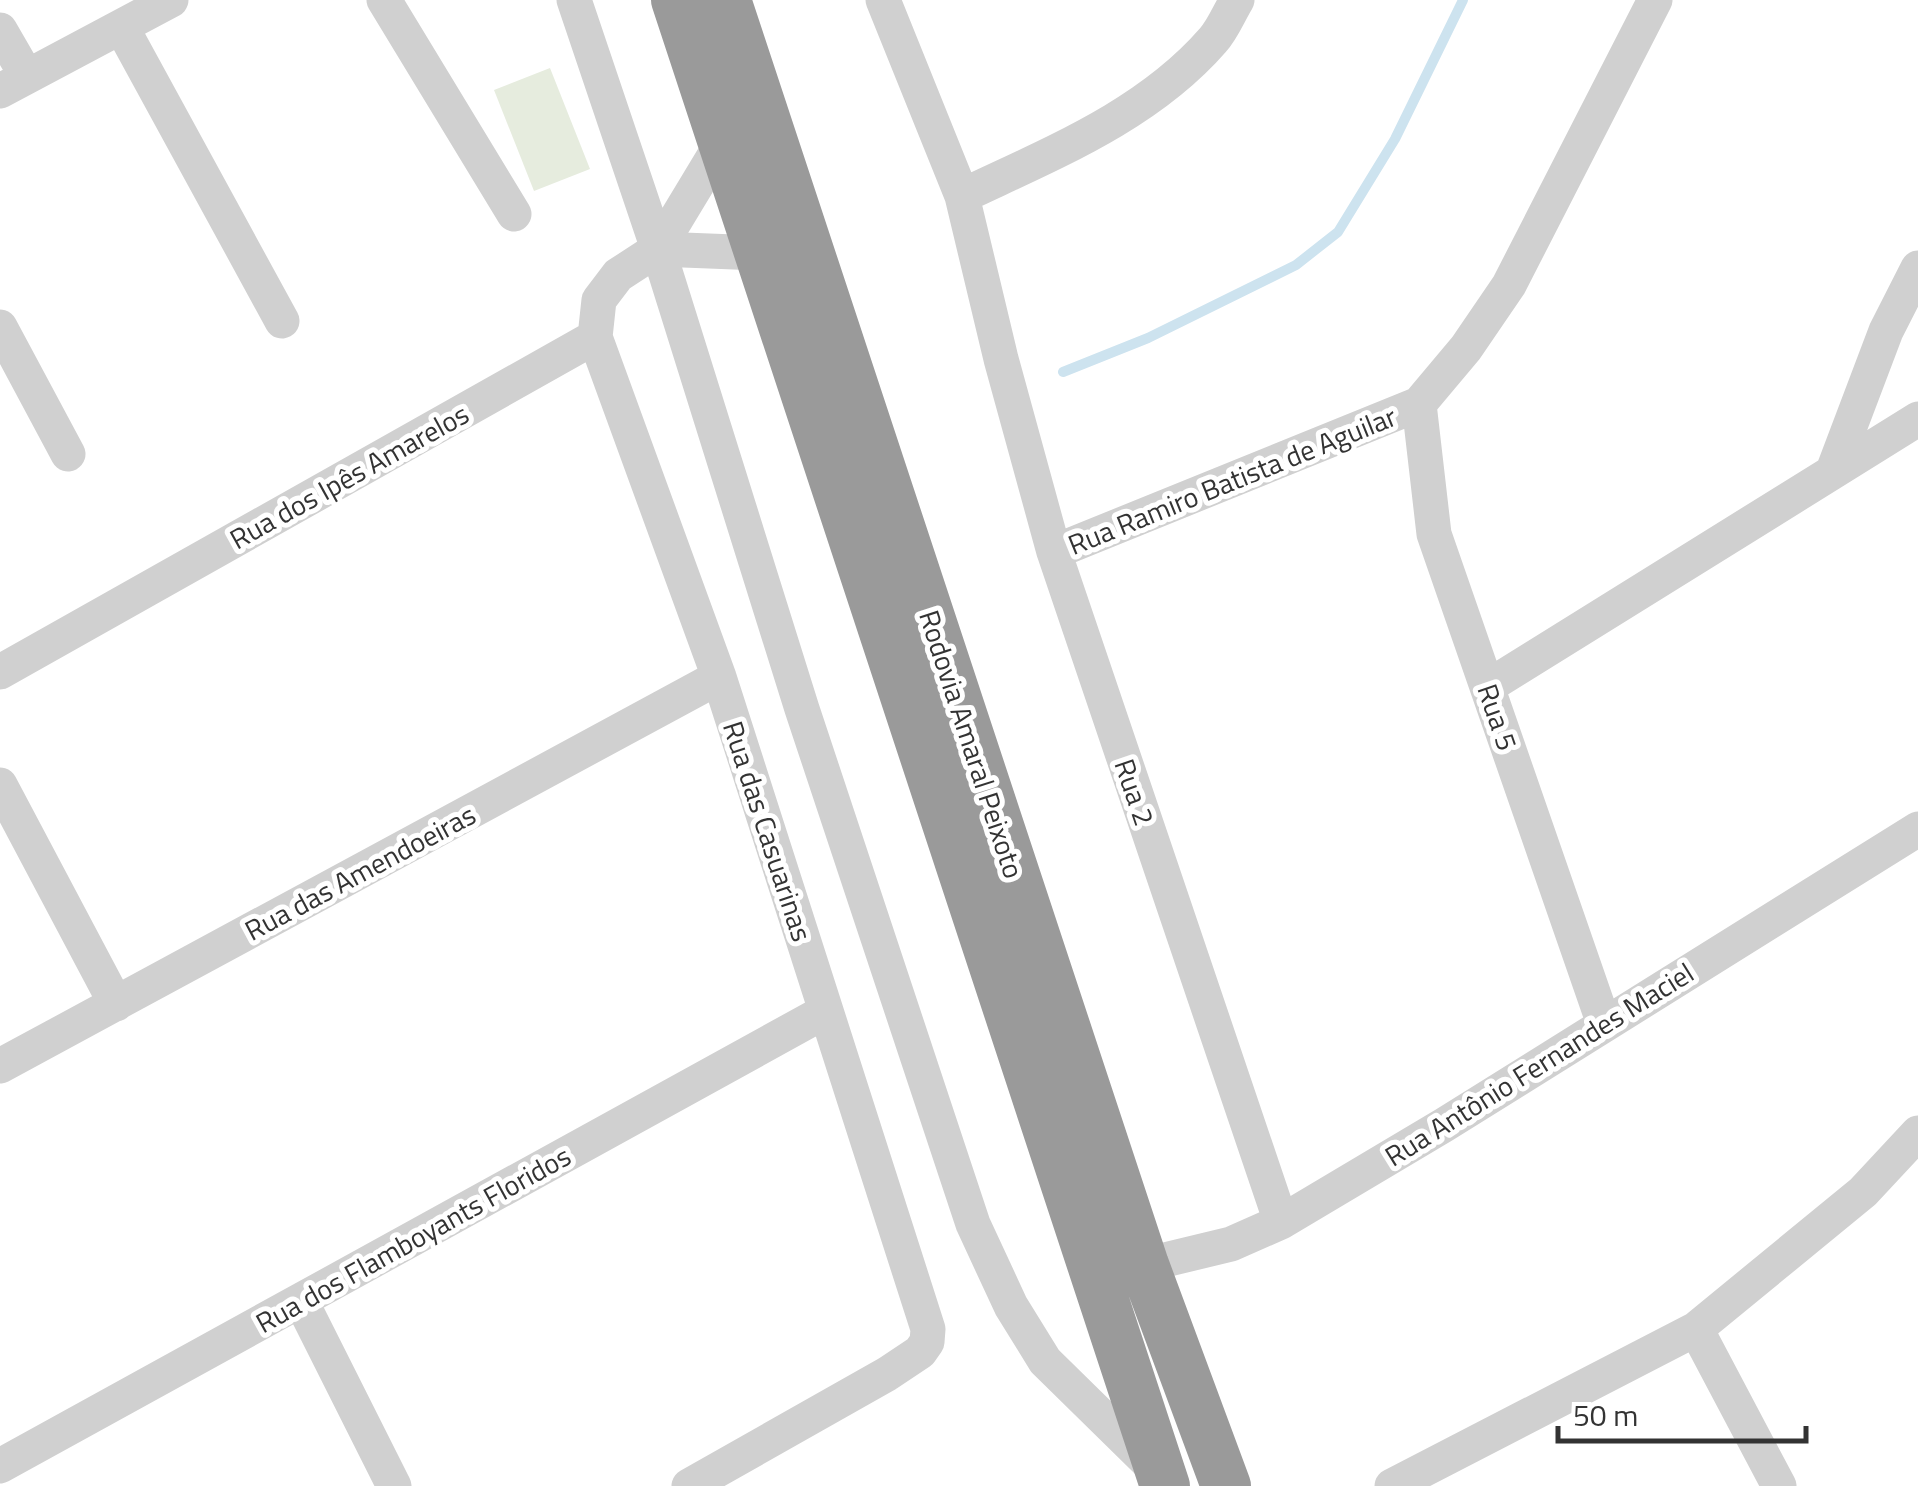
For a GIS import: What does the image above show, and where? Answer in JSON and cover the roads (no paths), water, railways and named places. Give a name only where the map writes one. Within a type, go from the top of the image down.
[{"type":"highway","name":"Rodovia Amaral Peixoto","points":[[676,0],[1162,1479]]},
{"type":"highway","name":"Rodovia Amaral Peixoto","points":[[736,8],[1144,1265],[1226,1486]]},
{"type":"street","points":[[0,30],[13,83],[172,0]]},
{"type":"street","points":[[384,0],[514,214]]},
{"type":"street","points":[[574,0],[658,248],[802,708],[972,1224],[1011,1306],[1045,1361],[1162,1479]]},
{"type":"street","name":"Rua 2","points":[[883,0],[962,196],[1001,359],[1054,552],[1281,1222]]},
{"type":"street","points":[[962,196],[1080,139],[1158,92],[1215,38],[1237,0]]},
{"type":"street","name":"Rua Ramiro Batista de Aguilar","points":[[1054,552],[1418,404],[1466,348],[1509,284],[1655,0]]},
{"type":"street","points":[[122,28],[282,321]]},
{"type":"street","points":[[595,338],[599,300],[618,275],[658,248],[722,143]]},
{"type":"street","points":[[658,248],[760,252]]},
{"type":"street","points":[[1833,471],[1886,331],[1918,268]]},
{"type":"street","points":[[0,327],[68,454]]},
{"type":"street","name":"Rua dos Ipês Amarelos","points":[[0,672],[595,338]]},
{"type":"street","name":"Rua das Casuarinas","points":[[595,338],[720,677],[928,1329],[927,1342],[920,1352],[904,1363],[688,1486]]},
{"type":"street","name":"Rua 5","points":[[1418,404],[1434,534],[1604,1024]]},
{"type":"street","points":[[1487,687],[1918,419]]},
{"type":"street","name":"Rua das Amendoeiras","points":[[0,1066],[720,677]]},
{"type":"street","points":[[0,785],[116,1004]]},
{"type":"street","name":"Rua Antônio Fernandes Maciel","points":[[1144,1265],[1230,1244],[1281,1222],[1918,829]]},
{"type":"street","name":"Rua dos Flamboyants Floridos","points":[[0,1466],[826,1011]]},
{"type":"street","points":[[1392,1486],[1696,1329],[1862,1192],[1918,1133]]},
{"type":"street","points":[[302,1301],[394,1486]]},
{"type":"street","points":[[1696,1329],[1779,1486]]},
{"type":"waterway","points":[[1063,372],[1148,338],[1296,265],[1338,232],[1395,139],[1463,0]]}]
